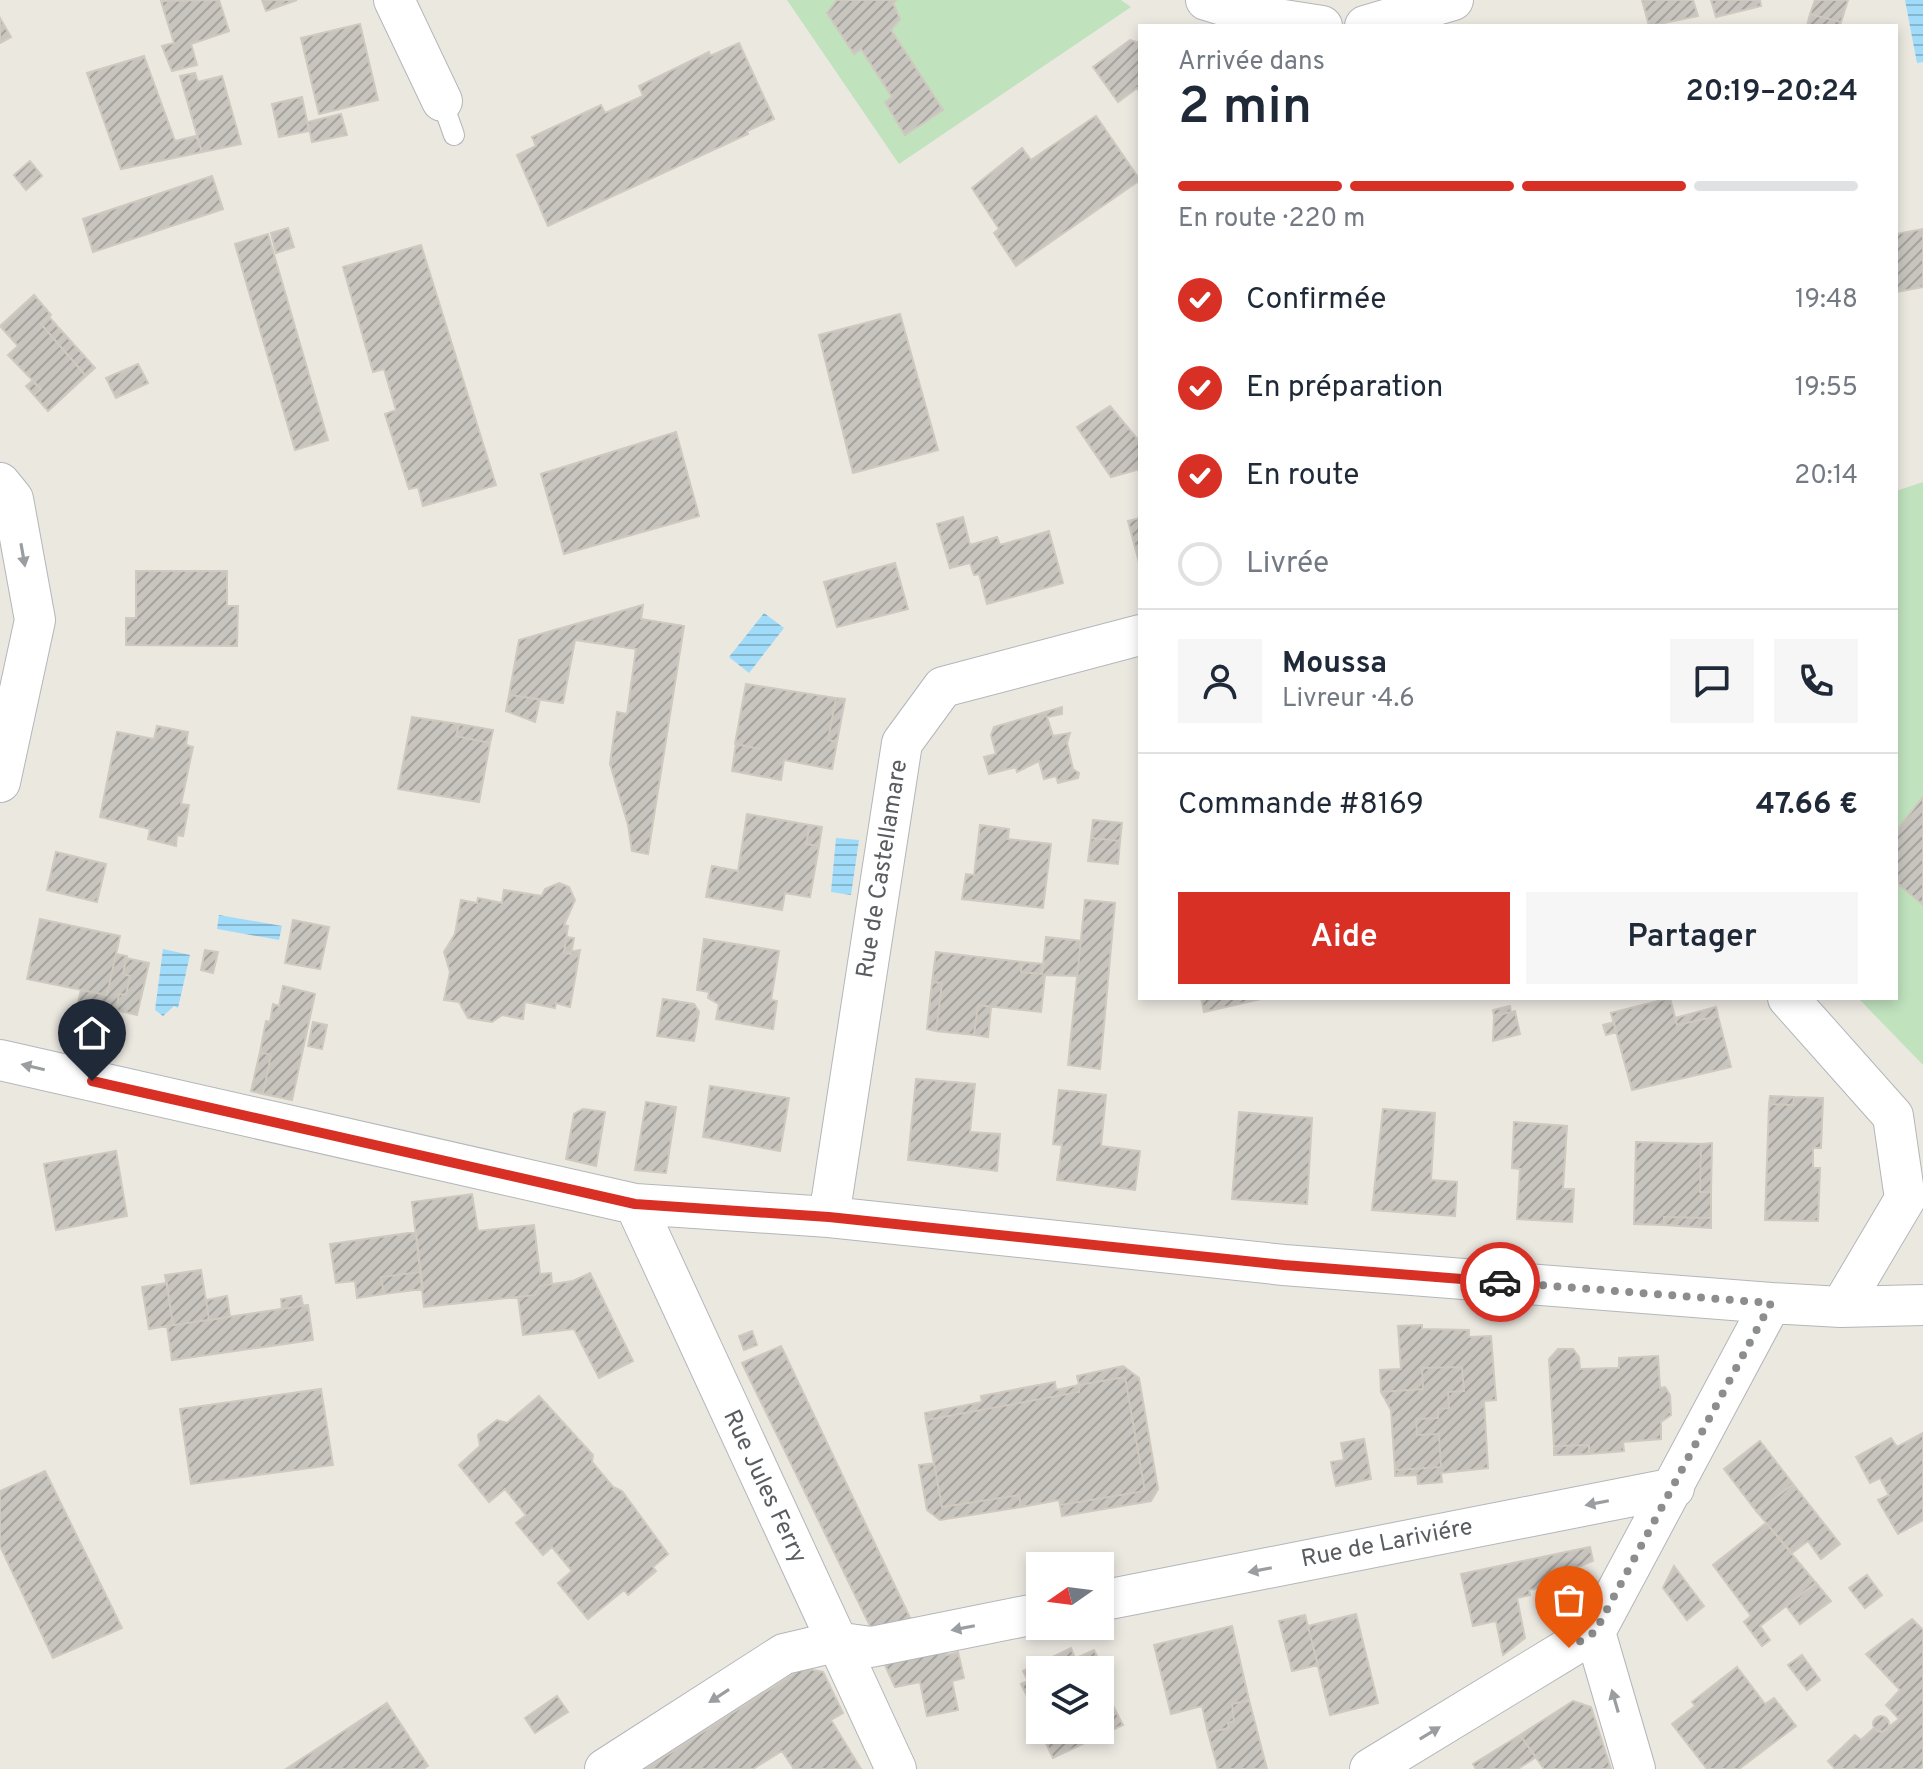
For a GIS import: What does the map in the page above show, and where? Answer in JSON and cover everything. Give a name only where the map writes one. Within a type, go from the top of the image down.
[{"type":"street","points":[[394,0],[448,118]]},
{"type":"street","points":[[1206,0],[1258,16],[1309,24]]},
{"type":"street","points":[[1372,24],[1453,0]]},
{"type":"street","points":[[0,483],[13,499],[35,620],[0,782]]},
{"type":"street","name":"Rue de Castellamare","points":[[829,1217],[902,743],[943,687],[1138,636]]},
{"type":"street","points":[[1790,1000],[1893,1116],[1905,1199],[1841,1307]]},
{"type":"street","points":[[0,1060],[635,1204],[829,1217],[1284,1265],[1771,1303],[1841,1307],[1923,1305]]},
{"type":"street","name":"Rue Jules Ferry","points":[[635,1204],[896,1769]]},
{"type":"street","points":[[1370,1769],[1595,1632],[1771,1303]]},
{"type":"street","name":"Rue de Lariviére","points":[[1114,1598],[1674,1488]]},
{"type":"street","points":[[605,1769],[784,1654],[835,1642],[871,1647],[1026,1616]]},
{"type":"street","points":[[1595,1632],[1635,1769]]},
{"type":"green space","points":[[787,0],[1121,0],[1131,7],[899,164]]},
{"type":"green space","points":[[1923,482],[1923,1065],[1860,1000],[1898,1000],[1898,490]]},
{"type":"water","points":[[1905,0],[1923,0],[1923,62],[1917,63]]},
{"type":"water","points":[[764,613],[784,628],[749,673],[729,657]]},
{"type":"water","points":[[836,838],[859,840],[851,895],[831,892]]},
{"type":"water","points":[[219,915],[282,926],[279,940],[217,929]]},
{"type":"water","points":[[163,949],[190,955],[178,1008],[174,1006],[163,1016],[155,1010]]},
{"type":"building","points":[[219,0],[229,31],[191,44],[197,65],[172,71],[162,46],[174,43],[161,1]]},
{"type":"building","points":[[262,0],[297,0],[266,11]]},
{"type":"building","points":[[837,0],[896,0],[893,3],[900,19],[891,30],[943,110],[905,135],[885,102],[892,97],[861,49],[854,54],[827,13]]},
{"type":"building","points":[[1642,0],[1693,0],[1698,16],[1648,24]]},
{"type":"building","points":[[1711,0],[1760,0],[1761,6],[1716,17]]},
{"type":"building","points":[[1815,0],[1848,0],[1841,22],[1810,14]]},
{"type":"building","points":[[1810,14],[1841,22],[1840,24],[1808,24]]},
{"type":"building","points":[[0,18],[11,37],[0,43]]},
{"type":"building","points":[[360,24],[378,100],[319,114],[301,38]]},
{"type":"building","points":[[1130,40],[1138,42],[1138,90],[1118,102],[1093,67]]},
{"type":"building","points":[[739,43],[774,119],[747,131],[748,134],[548,226],[517,155],[536,146],[532,137],[601,105],[605,113],[643,96],[639,86],[709,52],[710,56]]},
{"type":"building","points":[[144,56],[175,141],[196,136],[202,152],[121,169],[87,73]]},
{"type":"building","points":[[195,73],[198,82],[222,76],[241,144],[202,152],[180,76]]},
{"type":"building","points":[[302,97],[309,131],[279,137],[272,104]]},
{"type":"building","points":[[341,114],[347,135],[312,142],[308,122]]},
{"type":"building","points":[[1096,116],[1138,181],[1016,266],[994,233],[999,229],[972,188],[1022,148],[1031,160]]},
{"type":"building","points":[[30,161],[42,176],[26,190],[14,175]]},
{"type":"building","points":[[212,176],[223,209],[93,252],[83,219]]},
{"type":"building","points":[[288,228],[294,247],[276,253],[271,233]]},
{"type":"building","points":[[1923,229],[1923,287],[1898,292],[1898,234]]},
{"type":"building","points":[[268,234],[328,440],[295,450],[235,244]]},
{"type":"building","points":[[421,245],[496,485],[423,506],[418,487],[409,489],[385,414],[396,410],[384,369],[373,372],[343,267]]},
{"type":"building","points":[[34,295],[51,315],[41,324],[86,376],[48,411],[34,395],[41,389],[8,355],[18,346],[0,326]]},
{"type":"building","points":[[900,314],[938,450],[853,473],[819,335]]},
{"type":"building","points":[[49,317],[95,368],[86,376],[41,324]]},
{"type":"building","points":[[138,364],[148,383],[116,398],[106,378]]},
{"type":"building","points":[[32,381],[41,389],[34,395],[26,386]]},
{"type":"building","points":[[1110,406],[1138,440],[1138,470],[1111,477],[1077,427]]},
{"type":"building","points":[[676,432],[699,516],[564,554],[541,474]]},
{"type":"building","points":[[963,517],[970,545],[997,537],[1000,545],[1049,531],[1063,583],[987,604],[979,574],[974,575],[970,563],[950,568],[937,524]]},
{"type":"building","points":[[1138,518],[1138,558],[1128,521]]},
{"type":"building","points":[[895,563],[908,609],[837,627],[824,582]]},
{"type":"building","points":[[136,571],[227,571],[227,606],[238,606],[237,646],[126,645],[126,618],[136,618]]},
{"type":"building","points":[[643,605],[641,619],[684,626],[648,854],[632,851],[628,825],[610,764],[617,712],[627,714],[636,649],[575,640],[563,703],[509,695],[519,640]]},
{"type":"building","points":[[746,684],[836,698],[828,740],[837,742],[832,769],[784,760],[781,780],[732,771]]},
{"type":"building","points":[[509,695],[540,699],[535,722],[506,711]]},
{"type":"building","points":[[836,698],[845,699],[837,742],[828,740]]},
{"type":"building","points":[[1062,707],[1062,714],[1047,717],[1053,736],[1070,733],[1067,743],[1073,769],[1079,773],[1078,778],[1058,783],[1056,776],[1044,779],[1039,761],[1017,772],[1016,767],[989,774],[984,757],[996,754],[991,735],[994,727]]},
{"type":"building","points":[[412,717],[459,724],[456,736],[490,743],[479,802],[398,789]]},
{"type":"building","points":[[459,724],[493,730],[490,743],[456,736]]},
{"type":"building","points":[[157,726],[188,732],[186,745],[193,747],[181,804],[189,805],[183,836],[177,835],[176,846],[148,839],[150,829],[100,817],[117,732],[154,739]]},
{"type":"building","points":[[1923,797],[1923,905],[1898,884],[1898,828]]},
{"type":"building","points":[[747,814],[810,825],[806,844],[819,846],[810,897],[785,893],[782,910],[706,897],[712,866],[738,871]]},
{"type":"building","points":[[1093,820],[1122,823],[1120,841],[1091,838]]},
{"type":"building","points":[[810,825],[822,827],[819,846],[806,844]]},
{"type":"building","points":[[980,825],[1009,829],[1008,839],[1051,844],[1043,908],[962,899],[966,874],[974,875]]},
{"type":"building","points":[[1091,838],[1120,841],[1118,864],[1088,861]]},
{"type":"building","points":[[56,852],[106,864],[97,902],[47,890]]},
{"type":"building","points":[[559,883],[569,887],[575,900],[564,925],[568,926],[564,953],[580,950],[570,1007],[556,1003],[555,1008],[525,1002],[523,1019],[502,1015],[492,1022],[468,1018],[459,1002],[444,1000],[450,972],[444,952],[455,934],[461,900],[477,903],[478,898],[502,903],[504,890],[542,896],[545,889]]},
{"type":"building","points":[[1085,900],[1115,903],[1100,1069],[1068,1065]]},
{"type":"building","points":[[40,919],[120,936],[107,995],[27,979]]},
{"type":"building","points":[[293,920],[329,927],[320,969],[285,963]]},
{"type":"building","points":[[566,937],[574,938],[571,954],[564,953]]},
{"type":"building","points":[[1046,937],[1081,941],[1077,976],[1045,975],[1041,1012],[978,1005],[974,1035],[936,1031],[942,983],[932,982],[936,952],[1022,962],[1021,972],[1042,974]]},
{"type":"building","points":[[704,939],[779,951],[771,1000],[777,1001],[773,1029],[716,1019],[719,1004],[708,998],[709,992],[697,990]]},
{"type":"building","points":[[205,950],[218,952],[213,973],[201,970]]},
{"type":"building","points":[[116,954],[127,956],[123,974],[130,976],[126,995],[119,994],[116,1010],[78,1002],[81,990],[107,995]]},
{"type":"building","points":[[126,958],[149,963],[137,1015],[116,1010],[119,994],[126,995],[130,976],[123,974]]},
{"type":"building","points":[[1022,962],[1044,964],[1042,974],[1021,972]]},
{"type":"building","points":[[932,982],[942,983],[936,1031],[927,1029]]},
{"type":"building","points":[[283,986],[315,994],[292,1100],[263,1094],[271,1055],[260,1052],[266,1021],[270,1022],[273,1004],[279,1006]]},
{"type":"building","points":[[663,999],[694,1004],[699,1012],[694,1041],[657,1036]]},
{"type":"building","points":[[1201,1000],[1257,1000],[1204,1012]]},
{"type":"building","points":[[1671,1000],[1677,1025],[1718,1016],[1731,1067],[1632,1090],[1611,1013]]},
{"type":"building","points":[[978,1005],[991,1007],[988,1037],[974,1035]]},
{"type":"building","points":[[1510,1006],[1511,1012],[1494,1016],[1493,1010]]},
{"type":"building","points":[[1716,1007],[1718,1016],[1677,1025],[1675,1018]]},
{"type":"building","points":[[1515,1011],[1520,1034],[1493,1041],[1494,1016]]},
{"type":"building","points":[[313,1022],[327,1025],[322,1049],[308,1046]]},
{"type":"building","points":[[1614,1022],[1616,1032],[1606,1035],[1603,1025]]},
{"type":"building","points":[[260,1052],[271,1055],[263,1094],[251,1091]]},
{"type":"building","points":[[916,1079],[975,1084],[970,1132],[1000,1134],[997,1171],[908,1160]]},
{"type":"building","points":[[710,1086],[789,1098],[780,1151],[703,1137]]},
{"type":"building","points":[[1059,1090],[1106,1095],[1101,1146],[1140,1151],[1135,1190],[1057,1180],[1062,1145],[1053,1144]]},
{"type":"building","points":[[1770,1096],[1794,1097],[1793,1105],[1769,1104]]},
{"type":"building","points":[[1794,1097],[1823,1098],[1821,1148],[1813,1148],[1813,1168],[1820,1168],[1818,1221],[1765,1220],[1769,1104],[1793,1105]]},
{"type":"building","points":[[646,1102],[676,1107],[666,1173],[635,1170]]},
{"type":"building","points":[[583,1109],[605,1112],[596,1166],[566,1159],[574,1114]]},
{"type":"building","points":[[1383,1109],[1435,1113],[1431,1180],[1457,1182],[1455,1216],[1372,1210]]},
{"type":"building","points":[[1239,1112],[1312,1118],[1307,1204],[1232,1199]]},
{"type":"building","points":[[1514,1122],[1567,1126],[1563,1189],[1574,1189],[1572,1222],[1517,1219],[1520,1169],[1512,1168]]},
{"type":"building","points":[[1636,1142],[1701,1144],[1700,1192],[1711,1192],[1711,1218],[1664,1217],[1664,1225],[1634,1224]]},
{"type":"building","points":[[1712,1143],[1711,1192],[1700,1192],[1701,1144]]},
{"type":"building","points":[[116,1151],[127,1216],[56,1230],[44,1164]]},
{"type":"building","points":[[472,1194],[478,1231],[534,1225],[540,1274],[551,1273],[552,1284],[540,1286],[535,1295],[424,1307],[412,1202]]},
{"type":"building","points":[[1664,1217],[1711,1218],[1711,1228],[1664,1225]]},
{"type":"building","points":[[416,1232],[421,1272],[381,1277],[384,1294],[357,1298],[355,1281],[336,1283],[330,1244]]},
{"type":"building","points":[[201,1270],[209,1320],[173,1325],[165,1275]]},
{"type":"building","points":[[421,1272],[423,1289],[384,1294],[381,1277]]},
{"type":"building","points":[[590,1273],[633,1361],[599,1378],[574,1329],[523,1335],[518,1297],[535,1295],[540,1286],[573,1281]]},
{"type":"building","points":[[167,1283],[173,1325],[149,1329],[142,1287]]},
{"type":"building","points":[[227,1296],[230,1317],[209,1320],[206,1300]]},
{"type":"building","points":[[301,1296],[303,1306],[282,1309],[281,1299]]},
{"type":"building","points":[[308,1305],[313,1340],[172,1360],[167,1326]]},
{"type":"building","points":[[1422,1325],[1422,1329],[1469,1330],[1469,1337],[1491,1336],[1496,1400],[1484,1401],[1488,1468],[1441,1473],[1442,1482],[1418,1484],[1417,1475],[1395,1476],[1395,1470],[1441,1467],[1439,1434],[1417,1435],[1416,1419],[1438,1418],[1438,1409],[1449,1408],[1448,1392],[1464,1391],[1462,1367],[1422,1368],[1423,1389],[1381,1392],[1380,1370],[1401,1369],[1398,1326]]},
{"type":"building","points":[[752,1331],[757,1345],[744,1350],[739,1336]]},
{"type":"building","points":[[781,1346],[913,1624],[873,1632],[742,1363]]},
{"type":"building","points":[[1558,1349],[1573,1349],[1579,1357],[1580,1369],[1619,1368],[1619,1358],[1658,1356],[1660,1388],[1665,1387],[1670,1395],[1671,1415],[1661,1422],[1661,1439],[1623,1442],[1624,1451],[1589,1454],[1589,1445],[1554,1446],[1549,1359]]},
{"type":"building","points":[[1123,1366],[1139,1378],[1158,1489],[1151,1501],[1062,1516],[1060,1505],[1145,1491],[1125,1377],[1079,1385],[1077,1376]]},
{"type":"building","points":[[1462,1367],[1464,1391],[1448,1392],[1449,1408],[1438,1409],[1438,1418],[1416,1419],[1417,1435],[1439,1434],[1441,1467],[1395,1470],[1391,1410],[1381,1392],[1423,1389],[1422,1368]]},
{"type":"building","points":[[1125,1377],[1145,1491],[1060,1505],[1059,1500],[1021,1507],[1019,1495],[942,1507],[926,1420],[1079,1392],[1079,1385]]},
{"type":"building","points":[[1055,1382],[1056,1390],[1079,1385],[1079,1392],[926,1420],[925,1413],[982,1402],[981,1396]]},
{"type":"building","points":[[321,1389],[333,1465],[191,1484],[180,1409]]},
{"type":"building","points":[[539,1396],[593,1455],[592,1462],[613,1487],[622,1491],[668,1554],[653,1567],[656,1571],[628,1595],[624,1590],[588,1619],[558,1583],[572,1571],[552,1547],[543,1555],[516,1523],[526,1515],[505,1489],[489,1502],[459,1465],[480,1446],[478,1435],[497,1420],[507,1423]]},
{"type":"building","points":[[1923,1433],[1923,1520],[1898,1534],[1878,1500],[1889,1495],[1880,1478],[1870,1483],[1856,1457],[1891,1438],[1897,1447]]},
{"type":"building","points":[[1364,1439],[1371,1479],[1336,1486],[1331,1462],[1344,1460],[1341,1443]]},
{"type":"building","points":[[1760,1441],[1793,1484],[1757,1512],[1724,1469]]},
{"type":"building","points":[[1589,1445],[1589,1454],[1554,1455],[1554,1446]]},
{"type":"building","points":[[934,1463],[942,1507],[1019,1495],[1021,1507],[940,1520],[927,1510],[919,1465]]},
{"type":"building","points":[[45,1471],[122,1628],[53,1658],[0,1546],[0,1491]]},
{"type":"building","points":[[1793,1484],[1840,1544],[1821,1559],[1808,1541],[1792,1553],[1757,1512]]},
{"type":"building","points":[[1766,1523],[1816,1583],[1760,1626],[1770,1640],[1762,1646],[1744,1622],[1751,1616],[1713,1565]]},
{"type":"building","points":[[1590,1547],[1593,1561],[1565,1572],[1565,1577],[1552,1580],[1553,1585],[1529,1590],[1530,1595],[1517,1598],[1525,1638],[1503,1655],[1496,1621],[1473,1626],[1461,1574]]},
{"type":"building","points":[[1674,1566],[1704,1606],[1687,1620],[1663,1588]]},
{"type":"building","points":[[1867,1575],[1882,1595],[1865,1608],[1849,1588]]},
{"type":"building","points":[[1816,1583],[1831,1601],[1800,1624],[1786,1606]]},
{"type":"building","points":[[1356,1614],[1378,1703],[1330,1715],[1308,1626]]},
{"type":"building","points":[[1305,1615],[1318,1665],[1292,1671],[1279,1621]]},
{"type":"building","points":[[1912,1619],[1923,1630],[1923,1766],[1920,1769],[1835,1769],[1828,1761],[1855,1735],[1861,1740],[1874,1728],[1882,1732],[1899,1719],[1886,1705],[1900,1690],[1866,1654]]},
{"type":"building","points":[[1232,1626],[1249,1700],[1232,1704],[1234,1721],[1228,1723],[1229,1728],[1208,1733],[1202,1706],[1171,1714],[1154,1645]]},
{"type":"building","points":[[945,1648],[947,1655],[958,1652],[964,1678],[952,1681],[958,1710],[927,1716],[920,1682],[895,1687],[883,1661]]},
{"type":"building","points":[[1071,1648],[1074,1656],[1054,1656]]},
{"type":"building","points":[[1094,1650],[1097,1656],[1081,1656]]},
{"type":"building","points":[[1802,1655],[1820,1680],[1807,1690],[1788,1665]]},
{"type":"building","points":[[1737,1667],[1765,1704],[1774,1698],[1796,1726],[1739,1769],[1707,1769],[1672,1724],[1695,1706],[1692,1702]]},
{"type":"building","points":[[803,1668],[823,1672],[843,1713],[831,1720],[861,1769],[794,1769],[782,1751],[753,1769],[645,1769]]},
{"type":"building","points":[[557,1696],[568,1712],[535,1733],[525,1718]]},
{"type":"building","points":[[1249,1700],[1267,1769],[1218,1769],[1208,1733],[1229,1728],[1228,1723],[1234,1721],[1232,1704]]},
{"type":"building","points":[[1573,1701],[1591,1707],[1611,1769],[1544,1769],[1520,1735]]},
{"type":"building","points":[[387,1703],[428,1766],[423,1769],[286,1769]]},
{"type":"building","points":[[1114,1708],[1123,1725],[1114,1729]]},
{"type":"building","points":[[1881,1716],[1889,1724],[1881,1732],[1873,1724]]},
{"type":"building","points":[[1520,1735],[1536,1757],[1518,1769],[1476,1769],[1473,1764]]},
{"type":"building","points":[[1046,1744],[1083,1744],[1053,1758]]},
{"type":"way so far","points":[[1500,1282],[1771,1303],[1595,1632],[1569,1648]]},
{"type":"route","points":[[92,1081],[635,1204],[829,1217],[1284,1265],[1500,1282]]}]
